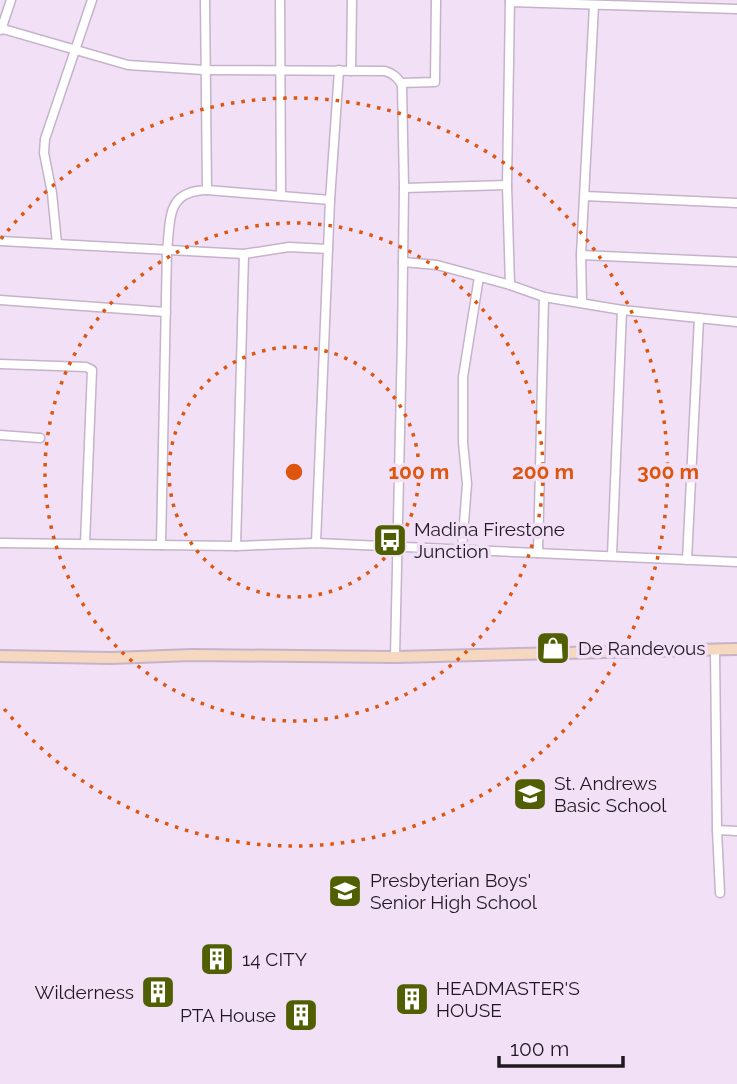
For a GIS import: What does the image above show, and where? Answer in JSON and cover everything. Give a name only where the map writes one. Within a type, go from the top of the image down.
[{"type":"street","points":[[11,0],[1,30],[77,48],[128,65],[204,70],[385,71],[393,74],[401,83],[404,188],[395,657]]},
{"type":"street","points":[[57,244],[52,193],[44,153],[45,139],[92,0]]},
{"type":"street","points":[[205,0],[207,190]]},
{"type":"street","points":[[280,0],[281,196]]},
{"type":"street","points":[[351,71],[352,0]]},
{"type":"street","points":[[401,83],[435,82],[436,0]]},
{"type":"street","points":[[510,285],[507,185],[510,1],[737,9]]},
{"type":"street","points":[[582,303],[581,255],[594,5]]},
{"type":"street","points":[[316,543],[330,200],[339,70]]},
{"type":"street","points":[[404,188],[507,185]]},
{"type":"street","points":[[161,545],[167,250],[172,207],[177,199],[188,192],[207,190],[330,200]]},
{"type":"street","points":[[585,196],[737,203]]},
{"type":"street","points":[[0,241],[244,254],[289,247],[328,249]]},
{"type":"street","points":[[236,546],[244,254]]},
{"type":"street","points":[[581,255],[737,262]]},
{"type":"street","points":[[403,262],[437,265],[544,297],[622,310],[737,322]]},
{"type":"street","points":[[462,550],[467,484],[463,442],[463,377],[479,277]]},
{"type":"street","points":[[538,553],[544,297]]},
{"type":"street","points":[[0,300],[166,312]]},
{"type":"street","points":[[612,556],[622,310]]},
{"type":"street","points":[[687,561],[699,318]]},
{"type":"street","points":[[0,364],[86,367],[92,370],[85,544]]},
{"type":"street","points":[[0,435],[40,438]]},
{"type":"street","points":[[0,542],[236,546],[316,543],[398,545],[737,562]]},
{"type":"street","points":[[0,656],[395,657],[737,649]]},
{"type":"street","points":[[715,650],[720,893]]},
{"type":"street","points":[[717,830],[737,831]]},
{"type":"place","name":"Madina Firestone Junction","points":[[390,540]]},
{"type":"place","name":"De Randevous","points":[[553,648]]},
{"type":"place","name":"St. Andrews Basic School","points":[[530,794]]},
{"type":"place","name":"Presbyterian Boys' Senior High School","points":[[345,891]]},
{"type":"place","name":"14 CITY","points":[[217,959]]},
{"type":"place","name":"Wilderness","points":[[158,992]]},
{"type":"place","name":"HEADMASTER'S HOUSE","points":[[412,999]]},
{"type":"place","name":"PTA House","points":[[301,1015]]}]
